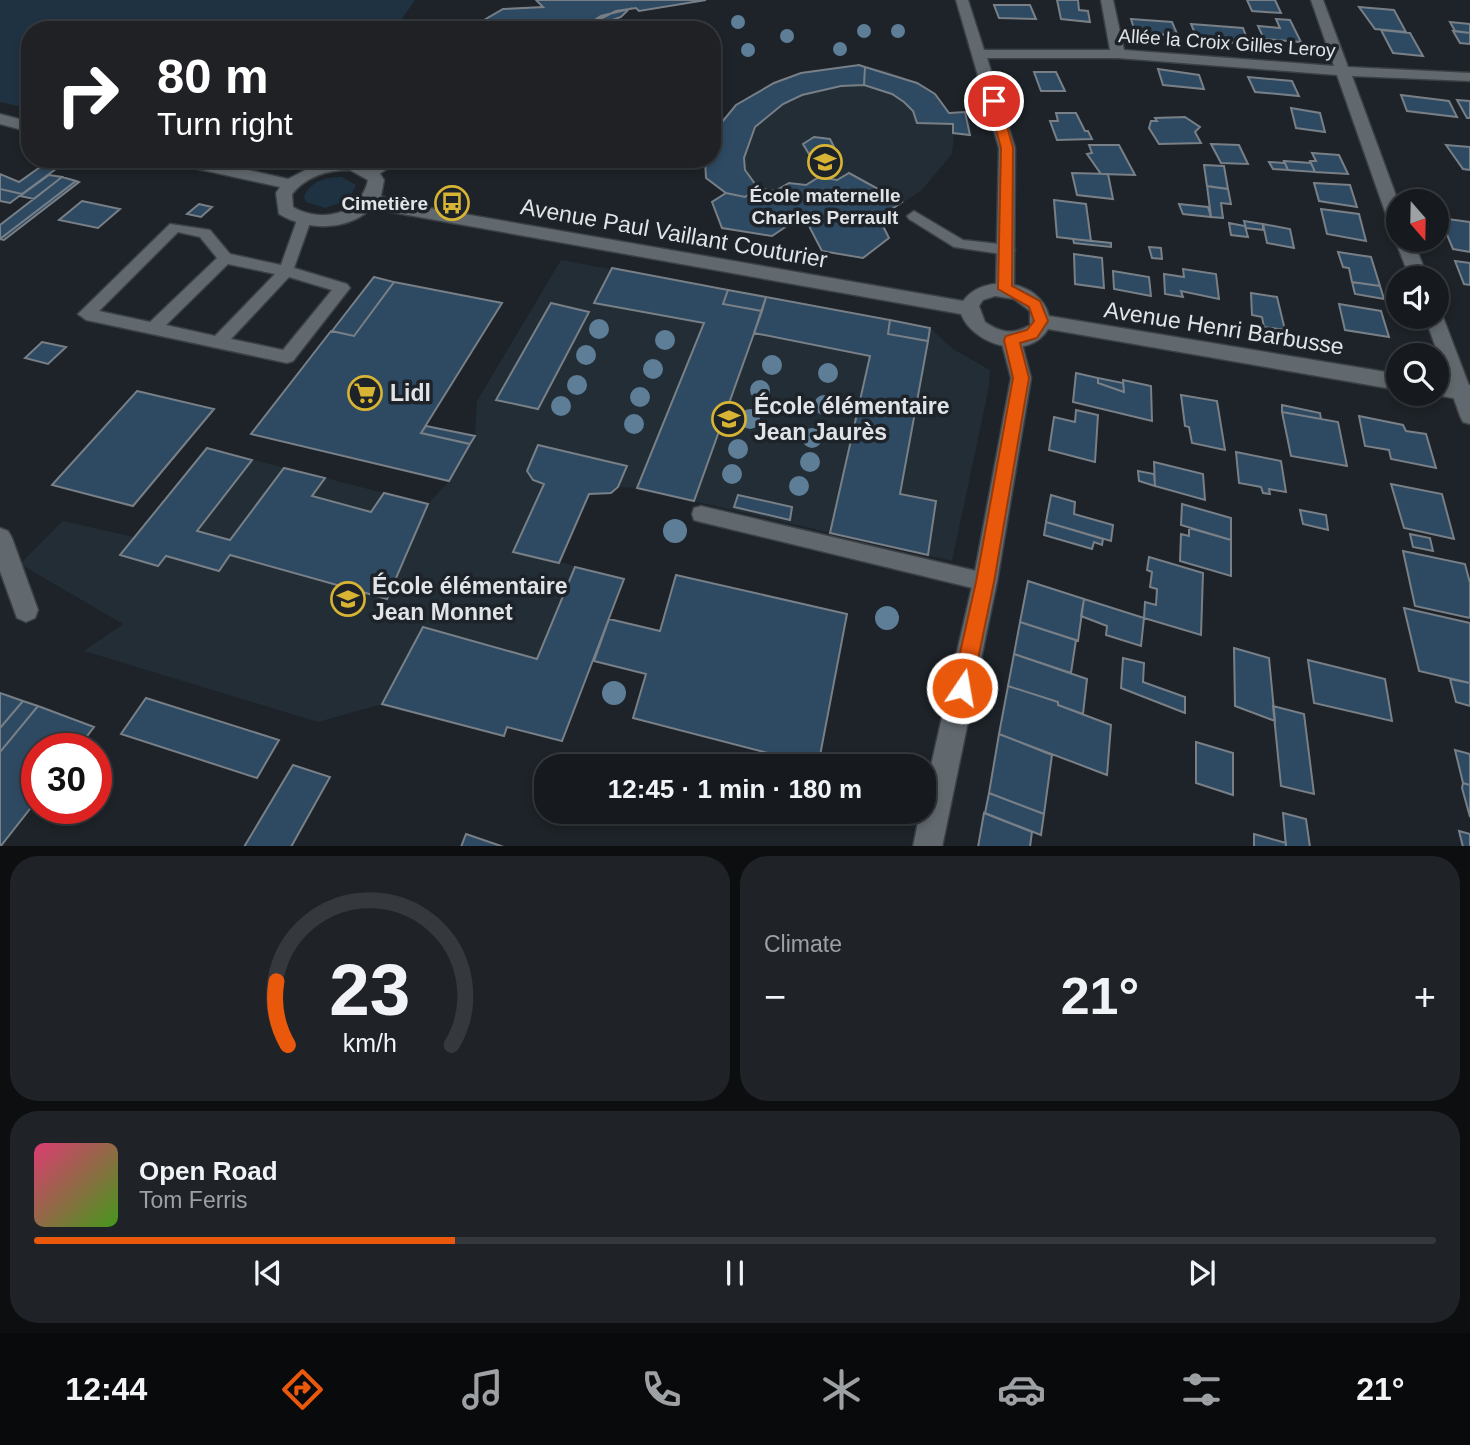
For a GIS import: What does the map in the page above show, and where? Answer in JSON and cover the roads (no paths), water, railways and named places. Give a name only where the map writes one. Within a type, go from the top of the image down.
[{"type":"street","points":[[962,0],[981,54],[1007,148],[1005,289]]},
{"type":"street","points":[[1107,0],[1118,54]]},
{"type":"street","points":[[1317,0],[1386,191]]},
{"type":"street","name":"Allée la Croix Gilles Leroy","points":[[981,54],[1118,54],[1341,71],[1470,77]]},
{"type":"street","points":[[0,119],[21,125]]},
{"type":"street","points":[[216,168],[290,184]]},
{"type":"street","points":[[321,168],[290,184],[282,202],[285,210],[304,220],[334,220],[363,207],[372,198],[376,180],[371,173],[359,168]]},
{"type":"street","name":"Avenue Paul Vaillant Couturier","points":[[372,198],[391,206],[968,309]]},
{"type":"street","points":[[1005,289],[1017,292],[1035,304],[1041,321],[1032,335],[1012,340],[986,333],[976,326],[968,309],[976,295],[984,291],[1005,289]]},
{"type":"street","name":"Avenue Henri Barbusse","points":[[1041,321],[1386,380]]},
{"type":"street","points":[[1439,329],[1466,393],[1470,416]]},
{"type":"street","points":[[927,846],[985,582],[1021,378],[1012,340]]},
{"type":"street","points":[[0,538],[26,610]]},
{"type":"lane","points":[[371,173],[380,168]]},
{"type":"lane","points":[[914,216],[959,244],[1007,250]]},
{"type":"lane","points":[[218,343],[286,271],[304,220]]},
{"type":"lane","points":[[175,227],[205,233],[225,258],[286,271],[342,288],[287,357],[86,314],[175,227]]},
{"type":"lane","points":[[153,328],[225,258]]},
{"type":"lane","points":[[701,514],[985,582]]},
{"type":"place","name":"École maternelle Charles Perrault","points":[[825,162]]},
{"type":"place","name":"Cimetière","points":[[452,203]]},
{"type":"place","name":"Lidl","points":[[365,393]]},
{"type":"place","name":"École élémentaire Jean Jaurès","points":[[729,419]]},
{"type":"place","name":"École élémentaire Jean Monnet","points":[[348,599]]}]
